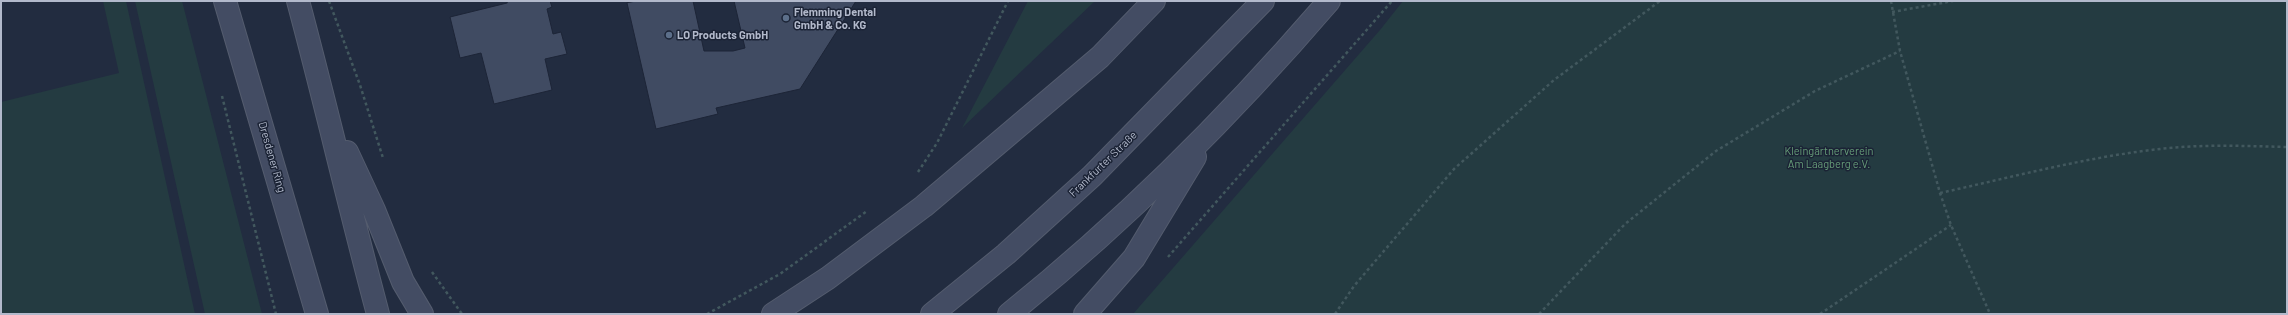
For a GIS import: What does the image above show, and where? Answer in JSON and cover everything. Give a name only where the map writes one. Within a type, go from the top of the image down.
[{"type":"street","name":"Dresdener Ring","points":[[225,1],[317,314]]},
{"type":"street","points":[[298,1],[378,314]]},
{"type":"street","points":[[773,314],[828,278],[924,206],[1100,57],[1154,1]]},
{"type":"street","name":"Frankfurter Straße","points":[[932,314],[1006,254],[1092,176],[1263,1]]},
{"type":"street","points":[[1009,314],[1127,214],[1214,126],[1329,1]]},
{"type":"street","points":[[328,114],[374,210],[403,282],[422,314]]},
{"type":"street","points":[[1085,314],[1134,258],[1214,126]]},
{"type":"path","points":[[329,1],[357,78],[383,160]]},
{"type":"path","points":[[916,176],[925,165],[937,143],[1008,1]]},
{"type":"path","points":[[1164,262],[1392,1]]},
{"type":"path","points":[[1335,314],[1354,286],[1454,169],[1554,80],[1660,1]]},
{"type":"path","points":[[1891,1],[1900,51],[1940,193],[1951,225],[1990,314]]},
{"type":"path","points":[[1892,12],[1953,1]]},
{"type":"path","points":[[1539,314],[1625,224],[1716,151],[1815,92],[1900,51]]},
{"type":"path","points":[[222,95],[276,314]]},
{"type":"path","points":[[1940,193],[2085,161],[2161,149],[2235,146],[2287,147]]},
{"type":"path","points":[[708,314],[780,274],[872,208]]},
{"type":"path","points":[[1820,314],[1951,225]]},
{"type":"path","points":[[428,267],[462,314]]},
{"type":"green space","points":[[103,1],[126,1],[195,314],[1,314],[1,102],[119,73]]},
{"type":"green space","points":[[135,1],[182,1],[262,314],[205,314]]},
{"type":"green space","points":[[1028,1],[1095,1],[962,128]]},
{"type":"green space","name":"Kleingärtnerverein Am Laagberg e.V.","points":[[1403,1],[2287,1],[2287,314],[1133,314],[1380,30]]},
{"type":"building","points":[[507,1],[550,1],[552,7],[547,9],[553,34],[561,32],[567,54],[545,59],[552,90],[494,104],[481,53],[460,58],[450,17],[507,3]]},
{"type":"building","points":[[637,1],[693,1],[704,51],[733,51],[745,48],[734,1],[856,1],[800,89],[716,108],[718,114],[656,129],[627,3]]},
{"type":"place","name":"Flemming Dental GmbH & Co. KG","points":[[786,18]]},
{"type":"place","name":"LO Products GmbH","points":[[669,35]]}]
